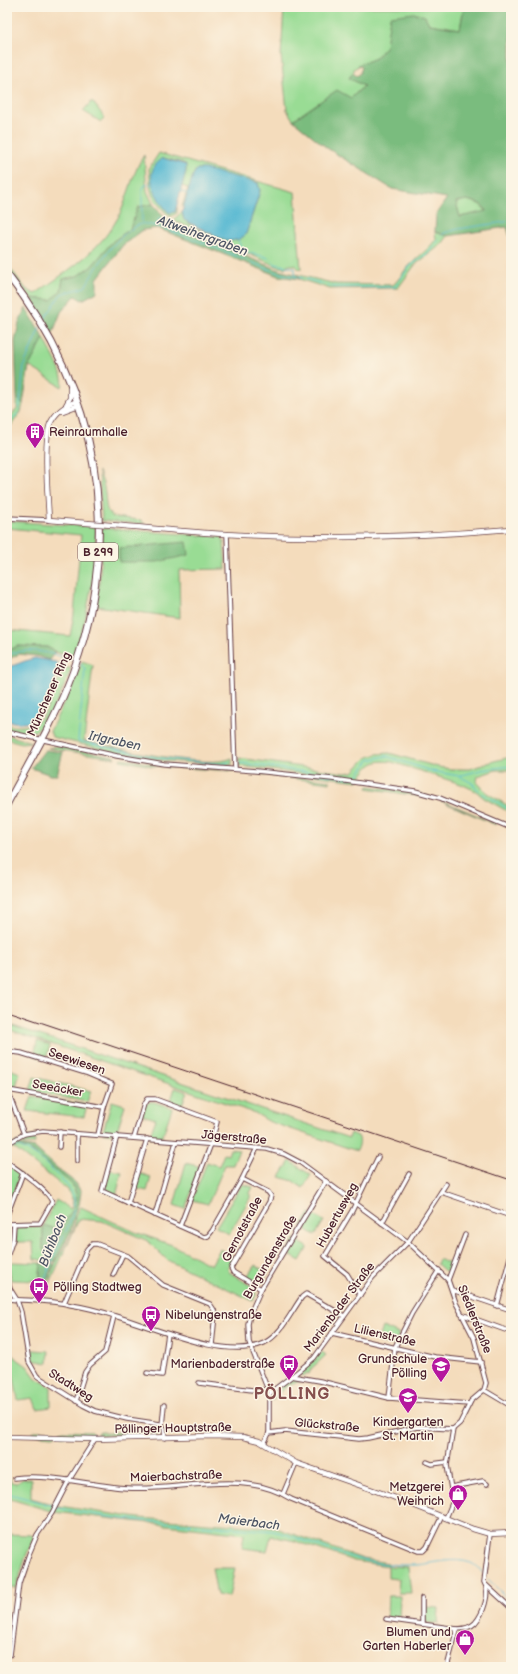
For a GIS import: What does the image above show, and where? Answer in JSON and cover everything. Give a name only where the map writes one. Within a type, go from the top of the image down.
[{"type":"main road","name":"Münchener Ring","points":[[7,274],[39,319],[53,344],[69,378],[78,403],[93,462],[97,492],[99,531],[97,573],[90,612],[80,652],[67,688],[7,804]]},
{"type":"street","points":[[66,406],[70,396],[69,378]]},
{"type":"street","points":[[49,520],[47,436],[51,423],[59,412],[66,406],[78,403]]},
{"type":"street","points":[[59,412],[78,403]]},
{"type":"street","points":[[7,518],[227,534],[314,537],[438,535],[511,529]]},
{"type":"street","points":[[227,534],[235,769]]},
{"type":"street","points":[[7,732],[117,756],[164,764],[235,769],[332,779],[415,791],[440,798],[511,828]]},
{"type":"street","name":"Seewiesen","points":[[7,1055],[13,1052],[21,1053],[86,1073],[112,1084],[104,1107],[98,1135]]},
{"type":"street","points":[[7,1089],[24,1134]]},
{"type":"street","name":"Seeäcker","points":[[7,1089],[104,1107]]},
{"type":"street","points":[[134,1138],[145,1100],[151,1098],[218,1123],[180,1226]]},
{"type":"street","name":"Jägerstraße","points":[[7,1144],[24,1134],[38,1131],[257,1148],[284,1154],[301,1163],[408,1242]]},
{"type":"street","points":[[59,1147],[60,1132]]},
{"type":"street","points":[[77,1134],[77,1161]]},
{"type":"street","points":[[117,1136],[102,1191],[204,1237],[208,1236],[242,1179],[257,1148]]},
{"type":"street","points":[[128,1203],[147,1139]]},
{"type":"street","points":[[155,1215],[176,1142]]},
{"type":"street","name":"Hubertusweg","points":[[360,1295],[347,1274],[325,1256],[356,1203],[378,1157]]},
{"type":"street","points":[[7,1162],[22,1172],[50,1197],[51,1204],[40,1223],[7,1224]]},
{"type":"street","points":[[7,1215],[22,1172]]},
{"type":"street","points":[[382,1223],[409,1174]]},
{"type":"street","name":"Gernotstraße","points":[[242,1179],[268,1192],[271,1196],[231,1268],[233,1272],[261,1289]]},
{"type":"street","name":"Burgundenstraße","points":[[269,1390],[251,1348],[248,1324],[252,1307],[261,1289],[326,1181]]},
{"type":"street","name":"Marienbader Straße","points":[[269,1390],[310,1362],[380,1269],[408,1242],[446,1184]]},
{"type":"street","points":[[441,1192],[511,1216]]},
{"type":"street","points":[[7,1257],[13,1239],[14,1224]]},
{"type":"street","name":"Siedlerstraße","points":[[448,1280],[465,1234]]},
{"type":"street","name":"Siedlerstraße","points":[[408,1242],[448,1280],[461,1314],[474,1338],[482,1362],[486,1383],[484,1390]]},
{"type":"street","points":[[64,1304],[84,1255],[89,1246],[97,1244],[134,1260],[163,1285],[207,1302],[213,1307],[215,1314],[212,1345]]},
{"type":"street","points":[[114,1275],[123,1254]]},
{"type":"street","points":[[497,1306],[511,1254]]},
{"type":"street","points":[[389,1398],[395,1347],[412,1313],[439,1270]]},
{"type":"street","name":"Stadtweg","points":[[7,1276],[10,1289],[17,1300],[21,1312],[28,1359],[32,1369],[43,1380],[76,1401],[96,1411],[162,1426]]},
{"type":"street","points":[[452,1290],[511,1310]]},
{"type":"street","points":[[7,1299],[64,1304],[114,1316],[168,1334],[212,1345],[251,1348],[266,1343],[272,1338],[278,1332],[302,1297],[306,1294],[344,1316]]},
{"type":"street","points":[[461,1314],[511,1332]]},
{"type":"street","points":[[76,1401],[85,1372],[90,1365],[105,1352],[114,1316]]},
{"type":"street","name":"Lilienstraße","points":[[332,1333],[435,1357],[482,1362]]},
{"type":"street","points":[[147,1373],[162,1375],[168,1334]]},
{"type":"street","points":[[291,1376],[320,1381],[389,1398],[469,1404]]},
{"type":"street","points":[[199,1383],[260,1391],[269,1390],[269,1433],[264,1444]]},
{"type":"street","points":[[444,1517],[454,1501],[447,1462],[453,1429],[460,1423],[469,1404],[484,1390],[511,1406]]},
{"type":"street","points":[[164,1405],[162,1426],[164,1438]]},
{"type":"street","name":"Glückstraße","points":[[269,1433],[285,1431],[347,1439],[364,1439],[416,1427],[453,1429]]},
{"type":"street","name":"Pöllinger Hauptstraße","points":[[7,1436],[95,1439],[234,1436],[248,1438],[264,1444],[296,1463],[393,1496],[473,1529],[490,1534],[511,1533]]},
{"type":"street","points":[[10,1655],[19,1583],[36,1538],[58,1504],[69,1480],[95,1439]]},
{"type":"street","points":[[427,1462],[432,1464],[447,1462]]},
{"type":"street","points":[[283,1494],[296,1463]]},
{"type":"street","name":"Maierbachstraße","points":[[15,1478],[27,1477],[69,1480],[90,1484],[135,1488],[218,1483],[240,1484],[283,1494],[291,1499],[364,1530],[414,1550],[423,1551],[429,1544],[444,1517]]},
{"type":"street","points":[[451,1487],[480,1481],[484,1481],[487,1484]]},
{"type":"street","points":[[386,1619],[457,1629],[465,1629],[471,1626],[479,1617],[484,1604],[486,1585],[484,1582],[490,1534]]},
{"type":"street","points":[[486,1585],[511,1608]]},
{"type":"street","points":[[422,1598],[422,1624]]},
{"type":"street","points":[[447,1667],[457,1629]]},
{"type":"green space","points":[[284,7],[464,7],[460,29],[429,24],[386,46],[376,58],[355,68],[349,78],[364,86],[351,98],[297,117],[293,120],[287,110],[281,56]]},
{"type":"green space","points":[[464,7],[511,7],[511,241],[507,227],[448,236],[435,232],[436,214],[447,198],[392,189],[327,148],[293,120],[337,90],[351,98],[364,86],[349,78],[353,73],[357,76],[360,73],[362,67],[358,65],[376,58],[386,46],[390,16],[414,13],[425,16],[429,24],[460,29]],"holes":[[[467,200],[481,205],[486,211],[460,217],[456,202]]]},
{"type":"green space","points":[[92,101],[105,118],[101,122],[83,111]]},
{"type":"green space","points":[[159,153],[295,192],[301,269],[295,265],[287,265],[285,268],[278,267],[173,220],[182,212],[183,217],[187,222],[200,230],[226,241],[237,240],[246,234],[260,191],[258,183],[200,169],[195,171],[184,206],[182,207],[188,188],[182,186],[186,171],[184,163],[163,158],[153,182],[158,198],[169,213],[175,212],[177,207],[177,213],[169,216],[156,202],[150,187],[149,168]]},
{"type":"green space","points":[[144,155],[147,191],[153,204],[138,207],[130,229],[112,242],[91,267],[77,276],[63,279],[61,291],[51,300],[31,298],[7,269],[7,264],[26,289],[35,294],[67,271],[97,246],[113,226],[122,209],[135,172]]},
{"type":"green space","points":[[467,200],[481,205],[486,212],[460,217],[456,202]]},
{"type":"green space","points":[[153,204],[171,223],[199,237],[281,271],[299,275],[299,279],[278,276],[157,228],[143,230],[123,245],[97,279],[97,292],[82,300],[75,296],[61,312],[52,335],[31,298],[51,300],[61,291],[63,279],[77,276],[91,267],[112,242],[130,229],[138,207]]},
{"type":"green space","points":[[435,232],[448,236],[442,244],[415,265],[398,288],[330,289],[299,279],[299,275],[336,284],[393,285],[408,267],[436,239]]},
{"type":"green space","points":[[26,308],[44,338],[29,366],[23,404],[17,398],[15,341],[19,323]]},
{"type":"green space","points":[[44,338],[62,376],[62,387],[29,366]]},
{"type":"green space","points":[[17,398],[23,404],[21,412],[7,431],[7,420],[17,409]]},
{"type":"green space","points":[[99,471],[104,485],[107,508],[110,514],[113,517],[141,520],[145,524],[102,521]]},
{"type":"green space","points":[[7,521],[96,527],[94,573],[85,620],[75,656],[58,653],[47,647],[17,646],[7,652],[7,630],[70,636],[74,614],[81,535],[7,528]]},
{"type":"green space","points":[[102,528],[222,537],[224,542],[226,569],[179,570],[180,618],[96,606],[100,576]]},
{"type":"green space","points":[[187,542],[189,555],[157,562],[119,562],[119,548]]},
{"type":"green space","points":[[17,646],[47,647],[55,652],[49,660],[37,656],[19,654],[7,660],[7,652]]},
{"type":"green space","points":[[82,661],[93,665],[84,741],[137,752],[183,759],[220,761],[232,758],[232,765],[165,761],[118,753],[52,737],[50,731],[71,688]]},
{"type":"green space","points":[[67,668],[71,668],[61,693],[46,721],[35,731],[17,732],[7,730],[7,725],[28,725],[35,723],[40,718],[49,705],[60,676]]},
{"type":"green space","points":[[7,735],[31,742],[22,743],[7,739]]},
{"type":"green space","points":[[58,746],[113,756],[115,758],[48,748]]},
{"type":"green space","points":[[45,750],[63,752],[57,775],[51,775],[31,768]]},
{"type":"green space","points":[[389,753],[438,767],[451,769],[470,769],[511,757],[511,770],[496,770],[478,776],[477,782],[487,793],[510,807],[511,821],[507,811],[484,798],[476,791],[461,784],[392,762],[375,762],[368,767],[358,781],[239,766],[239,758],[345,773],[353,772],[366,758],[377,754]]},
{"type":"green space","points":[[121,758],[162,766],[152,766],[120,760]]},
{"type":"green space","points":[[166,767],[233,770],[234,771]]},
{"type":"green space","points":[[258,772],[330,781],[330,783],[258,774]]},
{"type":"green space","points":[[368,786],[416,793],[436,799],[367,788]]},
{"type":"green space","points":[[441,801],[443,801],[497,824],[496,825]]},
{"type":"green space","points":[[7,1024],[349,1138],[351,1133],[359,1138],[360,1142],[357,1151],[270,1122],[255,1113],[7,1029]]},
{"type":"green space","points":[[37,1041],[50,1045],[46,1059],[34,1056]]},
{"type":"green space","points":[[7,1068],[20,1073],[15,1089],[10,1088],[7,1083]]},
{"type":"green space","points":[[34,1077],[91,1091],[87,1102],[30,1091]]},
{"type":"green space","points":[[175,1088],[187,1092],[181,1107],[170,1103]]},
{"type":"green space","points":[[32,1096],[87,1105],[84,1117],[27,1111]]},
{"type":"green space","points":[[112,1101],[125,1105],[116,1134],[104,1133],[103,1131]]},
{"type":"green space","points":[[149,1102],[154,1102],[172,1108],[162,1138],[149,1137],[156,1119],[142,1115],[145,1105]]},
{"type":"green space","points":[[34,1136],[35,1143],[33,1144],[23,1144],[19,1141]]},
{"type":"green space","points":[[17,1141],[20,1145],[35,1148],[76,1183],[81,1192],[79,1205],[71,1231],[55,1262],[49,1261],[51,1254],[43,1250],[43,1225],[60,1230],[76,1204],[76,1192],[72,1184],[29,1149],[19,1147],[15,1143]]},
{"type":"green space","points":[[15,1143],[19,1147],[29,1149],[72,1184],[77,1196],[77,1203],[74,1211],[63,1221],[60,1230],[43,1225],[56,1200],[71,1209],[73,1201],[68,1190],[11,1146]]},
{"type":"green space","points":[[230,1149],[239,1150],[233,1165],[225,1165],[208,1204],[192,1200],[207,1162],[219,1166],[224,1154],[228,1155]]},
{"type":"green space","points":[[290,1161],[311,1175],[303,1188],[293,1181],[280,1177]]},
{"type":"green space","points":[[186,1163],[201,1167],[185,1209],[174,1205]]},
{"type":"green space","points":[[7,1165],[20,1174],[7,1210]]},
{"type":"green space","points":[[109,1170],[122,1172],[116,1196],[107,1192],[105,1184]]},
{"type":"green space","points":[[138,1173],[151,1177],[147,1191],[134,1188]]},
{"type":"green space","points":[[242,1184],[253,1187],[250,1193],[250,1198],[229,1234],[216,1227]]},
{"type":"green space","points":[[81,1207],[135,1232],[172,1245],[211,1265],[220,1249],[233,1257],[228,1267],[229,1272],[255,1289],[256,1295],[253,1301],[167,1260],[148,1241],[102,1221],[79,1219],[49,1285],[52,1270],[71,1235]]},
{"type":"green space","points":[[310,1213],[324,1221],[315,1235],[301,1226]]},
{"type":"green space","points":[[19,1226],[43,1227],[43,1250],[51,1254],[49,1261],[34,1259],[33,1242],[16,1242],[16,1229]]},
{"type":"green space","points":[[294,1239],[308,1247],[300,1261],[286,1253]]},
{"type":"green space","points":[[439,1259],[452,1265],[448,1273],[437,1264]]},
{"type":"green space","points":[[12,1262],[41,1263],[39,1281],[11,1280],[9,1266]]},
{"type":"green space","points":[[48,1262],[54,1265],[42,1298],[38,1297],[41,1263],[48,1264]]},
{"type":"green space","points":[[255,1265],[268,1273],[260,1284],[246,1278]]},
{"type":"green space","points":[[383,1327],[399,1334],[394,1345],[378,1342]]},
{"type":"green space","points":[[9,1351],[13,1356],[27,1366],[36,1378],[51,1387],[51,1407],[37,1409],[33,1398],[18,1400]]},
{"type":"green space","points":[[30,1351],[49,1351],[48,1363],[31,1360]]},
{"type":"green space","points":[[322,1352],[326,1355],[311,1369],[309,1374],[306,1373],[305,1376],[301,1375],[301,1372]]},
{"type":"green space","points":[[292,1380],[302,1381],[285,1388],[272,1401],[279,1388]]},
{"type":"green space","points":[[55,1431],[57,1434],[53,1436],[32,1434],[32,1432]]},
{"type":"green space","points":[[60,1432],[92,1432],[94,1434],[91,1436],[61,1436]]},
{"type":"green space","points":[[98,1433],[160,1434],[98,1435]]},
{"type":"green space","points":[[7,1477],[10,1478],[11,1482],[17,1483],[23,1479],[31,1479],[31,1498],[59,1506],[139,1518],[276,1528],[363,1559],[388,1563],[388,1566],[354,1561],[295,1541],[271,1536],[267,1551],[242,1548],[244,1534],[54,1512],[7,1498]]},
{"type":"green space","points":[[7,1534],[31,1535],[34,1537],[26,1556],[16,1588],[7,1588]]},
{"type":"green space","points":[[388,1566],[408,1567],[411,1593],[398,1593],[399,1579],[388,1578]]},
{"type":"green space","points":[[212,1568],[235,1568],[229,1597],[217,1595]]},
{"type":"green space","points":[[388,1596],[400,1596],[399,1619],[390,1618],[387,1616]]},
{"type":"green space","points":[[424,1607],[439,1608],[438,1624],[425,1622]]},
{"type":"water","points":[[163,158],[186,165],[186,171],[175,212],[169,213],[155,192],[152,179],[154,167]]},
{"type":"water","points":[[197,169],[205,169],[258,183],[260,191],[246,234],[242,238],[226,241],[184,220],[182,212],[193,175]]},
{"type":"water","points":[[35,658],[56,662],[58,666],[55,679],[45,704],[36,717],[31,721],[22,723],[7,721],[7,667]]},
{"type":"waterway","points":[[142,222],[142,190],[145,185],[153,184]]},
{"type":"waterway","points":[[180,191],[188,194]]},
{"type":"waterway","points":[[156,225],[160,217]]},
{"type":"waterway","name":"Altweihergraben","points":[[306,279],[334,287],[395,287],[409,267],[429,252],[444,233],[458,229],[511,221]]},
{"type":"waterway","name":"Altweihergraben","points":[[44,320],[61,294],[85,287],[108,251],[132,228],[141,224],[165,229],[276,272],[303,278]]},
{"type":"waterway","points":[[238,239],[241,248],[245,251],[264,256],[272,260],[275,264],[295,268],[295,275]]},
{"type":"waterway","name":"Altweihergraben","points":[[7,425],[19,412],[24,365],[40,327]]},
{"type":"waterway","name":"Irlgraben","points":[[7,655],[16,652],[39,651],[71,659]]},
{"type":"waterway","points":[[56,665],[64,658]]},
{"type":"waterway","name":"Irlgraben","points":[[79,662],[85,669],[78,741],[159,758],[221,764],[230,762]]},
{"type":"waterway","name":"Irlgraben","points":[[240,763],[350,778],[357,776],[369,760],[386,756],[431,771],[459,776],[481,770],[511,766]]},
{"type":"waterway","name":"Irlgraben","points":[[461,777],[472,783],[481,793],[511,811]]},
{"type":"waterway","name":"Bühlbach","points":[[12,1145],[31,1152],[39,1158],[61,1178],[70,1189],[74,1198],[70,1222],[48,1270],[39,1300]]},
{"type":"waterway","name":"Maierbach","points":[[7,1493],[67,1510],[123,1519],[273,1531],[343,1555],[372,1562],[394,1565],[417,1565],[444,1561],[464,1561],[473,1564],[483,1573]]},
{"type":"waterway","name":"Maierbach","points":[[488,1579],[511,1602]]},
{"type":"railway","points":[[7,1011],[511,1180]]},
{"type":"place","name":"Reinraumhalle","points":[[35,449]]},
{"type":"place","name":"Pölling Stadtweg","points":[[39,1304]]},
{"type":"place","name":"Nibelungenstraße","points":[[151,1332]]},
{"type":"place","name":"Marienbaderstraße","points":[[289,1381]]},
{"type":"place","name":"Grundschule Pölling","points":[[441,1383]]},
{"type":"place","name":"Kindergarten St. Martin","points":[[408,1414]]},
{"type":"place","name":"Metzgerei Weihrich","points":[[458,1511]]},
{"type":"place","name":"Blumen und Garten Haberler","points":[[465,1656]]},
{"type":"district","name":"PÖLLING","points":[[292,1393]]}]
